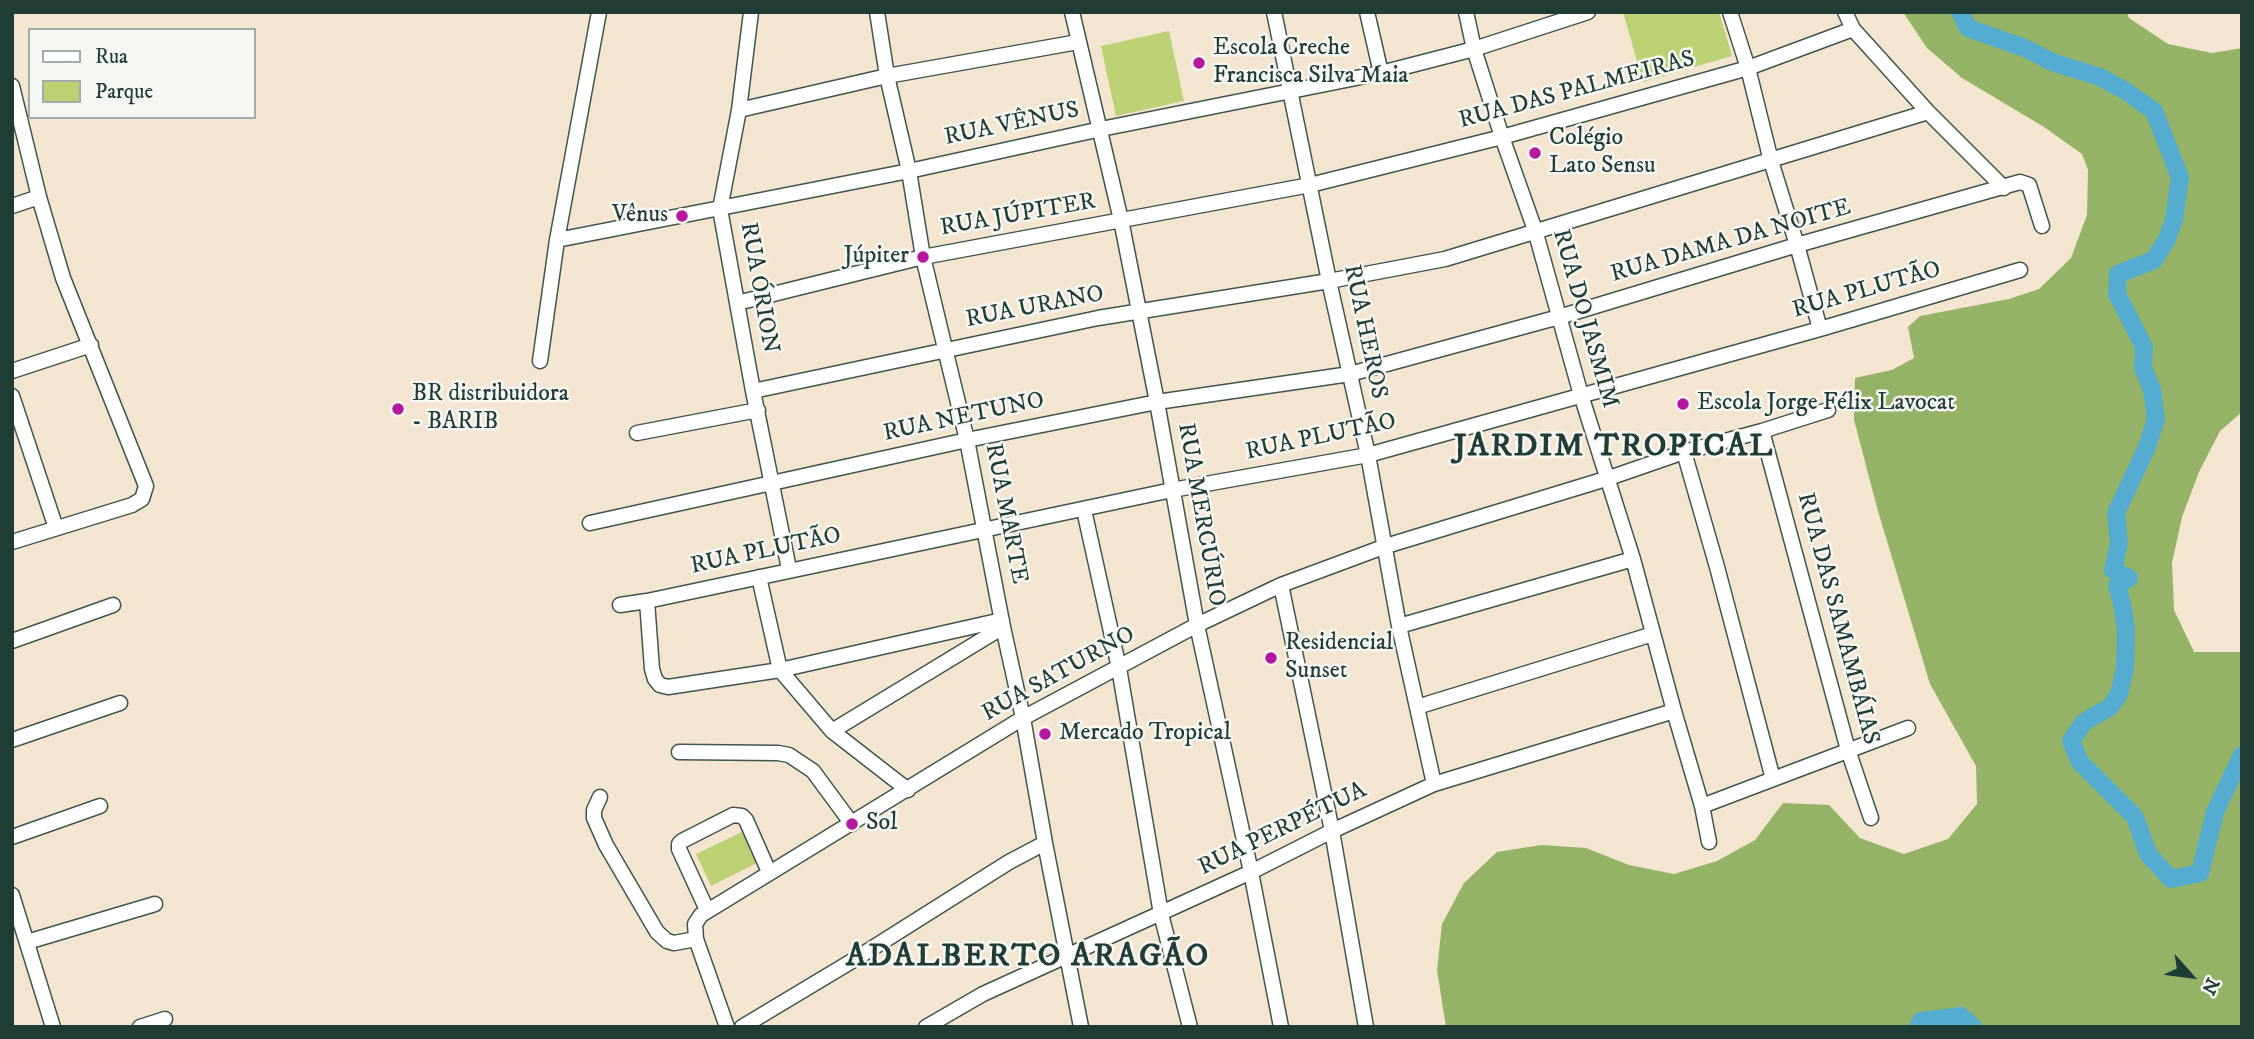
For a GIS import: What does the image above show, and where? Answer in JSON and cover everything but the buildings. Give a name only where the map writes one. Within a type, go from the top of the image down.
[{"type":"street","points":[[540,361],[557,240],[599,12]]},
{"type":"street","name":"RUA ÓRION","points":[[751,12],[739,110],[720,209],[789,569]]},
{"type":"street","name":"RUA MARTE","points":[[877,12],[887,76],[909,171],[923,257],[967,440],[1023,718],[1081,1027]]},
{"type":"street","name":"RUA MERCÚRIO","points":[[1072,12],[1121,220],[1197,625],[1251,872],[1281,1027]]},
{"type":"street","name":"RUA HEROS","points":[[1274,12],[1368,455],[1399,626],[1434,785]]},
{"type":"street","points":[[1367,12],[1381,73]]},
{"type":"street","name":"RUA DO JASMIM","points":[[1466,12],[1502,137],[1535,230],[1581,395],[1633,559],[1702,806],[1709,842]]},
{"type":"street","name":"RUA VÊNUS","points":[[557,240],[909,171],[1381,73],[1475,49],[1588,12]]},
{"type":"street","points":[[1730,12],[1748,68],[1771,161],[1819,329]]},
{"type":"street","points":[[1845,12],[1853,29],[1928,112],[2004,188],[2020,182],[2029,186],[2042,226]]},
{"type":"street","name":"RUA DAS PALMEIRAS","points":[[1310,185],[1502,137],[1748,68],[1853,29]]},
{"type":"street","points":[[739,110],[887,76],[1078,42]]},
{"type":"street","points":[[12,86],[39,197],[63,278],[146,486],[142,499],[132,505],[12,542]]},
{"type":"street","name":"RUA URANO","points":[[753,391],[1138,311],[1329,281],[1445,259],[1928,112]]},
{"type":"street","name":"RUA JÚPITER","points":[[737,303],[923,257],[1310,185]]},
{"type":"street","name":"RUA DAMA DA NOITE","points":[[1350,374],[1559,317],[1797,245],[2004,188]]},
{"type":"street","points":[[12,206],[39,197]]},
{"type":"street","name":"RUA PLUTÃO","points":[[620,605],[1172,491],[1368,455],[2020,270]]},
{"type":"street","points":[[12,371],[91,345]]},
{"type":"street","name":"RUA NETUNO","points":[[590,523],[967,440],[1157,402],[1350,374]]},
{"type":"street","points":[[12,396],[56,528]]},
{"type":"street","points":[[637,433],[758,410]]},
{"type":"street","name":"RUA SATURNO","points":[[696,932],[707,910],[1023,718],[1197,625],[1281,585],[1386,546],[1609,478],[1684,452],[1828,410]]},
{"type":"street","name":"RUA DAS SAMAMBÁIAS","points":[[1762,431],[1848,750],[1871,818]]},
{"type":"street","points":[[1684,452],[1773,779]]},
{"type":"street","points":[[1084,510],[1119,668],[1161,914],[1190,1027]]},
{"type":"street","points":[[1399,626],[1633,559]]},
{"type":"street","points":[[759,577],[780,670],[832,731],[908,790]]},
{"type":"street","points":[[1281,585],[1332,831],[1366,1027]]},
{"type":"street","points":[[647,601],[652,669],[660,685],[668,687],[780,670],[1003,623]]},
{"type":"street","points":[[12,640],[113,605]]},
{"type":"street","points":[[832,731],[1003,623]]},
{"type":"street","points":[[1417,707],[1653,634]]},
{"type":"street","points":[[12,740],[120,703]]},
{"type":"street","name":"RUA PERPÉTUA","points":[[926,1027],[983,994],[1161,914],[1434,785],[1674,711]]},
{"type":"street","points":[[1702,806],[1908,728]]},
{"type":"street","points":[[679,752],[789,755],[813,771],[852,824]]},
{"type":"street","points":[[600,797],[594,810],[594,818],[606,845],[657,932],[674,943],[689,942],[696,932]]},
{"type":"street","points":[[12,838],[100,806]]},
{"type":"street","points":[[707,910],[678,846],[682,841],[733,816],[742,816],[769,872]]},
{"type":"street","points":[[742,1027],[1009,862],[1045,843]]},
{"type":"street","points":[[12,895],[53,1027]]},
{"type":"street","points":[[27,942],[155,904]]},
{"type":"street","points":[[696,932],[727,1027]]},
{"type":"street","points":[[139,1027],[165,1019]]},
{"type":"green space","points":[[1623,12],[1719,12],[1732,56],[1643,82]]},
{"type":"green space","points":[[1903,12],[2127,12],[2129,18],[2168,44],[2212,53],[2242,48],[2242,412],[2220,431],[2199,472],[2182,517],[2172,563],[2174,610],[2194,652],[2242,652],[2242,1027],[1446,1027],[1437,970],[1442,924],[1464,883],[1497,852],[1541,845],[1586,848],[1629,865],[1674,874],[1717,861],[1755,840],[1783,803],[1829,805],[1860,838],[1904,854],[1948,839],[1977,804],[1976,766],[1930,684],[1878,511],[1854,420],[1855,378],[1892,370],[1914,358],[1908,327],[1920,316],[2009,299],[2039,289],[2071,258],[2087,215],[2088,170],[2082,154],[2044,127],[1962,78],[1927,48]]},
{"type":"green space","points":[[1169,31],[1184,101],[1116,116],[1101,46]]},
{"type":"green space","points":[[744,831],[757,863],[711,886],[696,854]]},
{"type":"waterway","points":[[1960,12],[1968,28],[2025,48],[2052,62],[2100,77],[2154,111],[2180,177],[2174,220],[2167,239],[2154,260],[2118,274],[2117,294],[2144,347],[2143,368],[2152,390],[2156,419],[2147,447],[2116,513],[2119,543],[2113,570],[2129,578],[2117,586],[2126,631],[2125,668],[2119,694],[2110,707],[2084,722],[2071,741],[2080,762],[2135,817],[2148,854],[2171,879],[2200,873],[2215,812],[2242,755]]},
{"type":"waterway","points":[[1918,1027],[1921,1021],[1961,1016],[1973,1027]]},
{"type":"place","name":"Escola Creche Francisca Silva Maia","points":[[1199,63]]},
{"type":"place","name":"Colégio Lato Sensu","points":[[1535,153]]},
{"type":"place","name":"Vênus","points":[[682,216]]},
{"type":"place","name":"Júpiter","points":[[923,257]]},
{"type":"place","name":"Escola Jorge Félix Lavocat","points":[[1683,404]]},
{"type":"place","name":"BR distribuidora - BARIB","points":[[398,409]]},
{"type":"place","name":"Residencial Sunset","points":[[1271,658]]},
{"type":"place","name":"Mercado Tropical","points":[[1045,734]]},
{"type":"place","name":"Sol","points":[[852,824]]},
{"type":"district","name":"JARDIM TROPICAL","points":[[1614,448]]},
{"type":"district","name":"ADALBERTO ARAGÃO","points":[[1028,958]]}]
